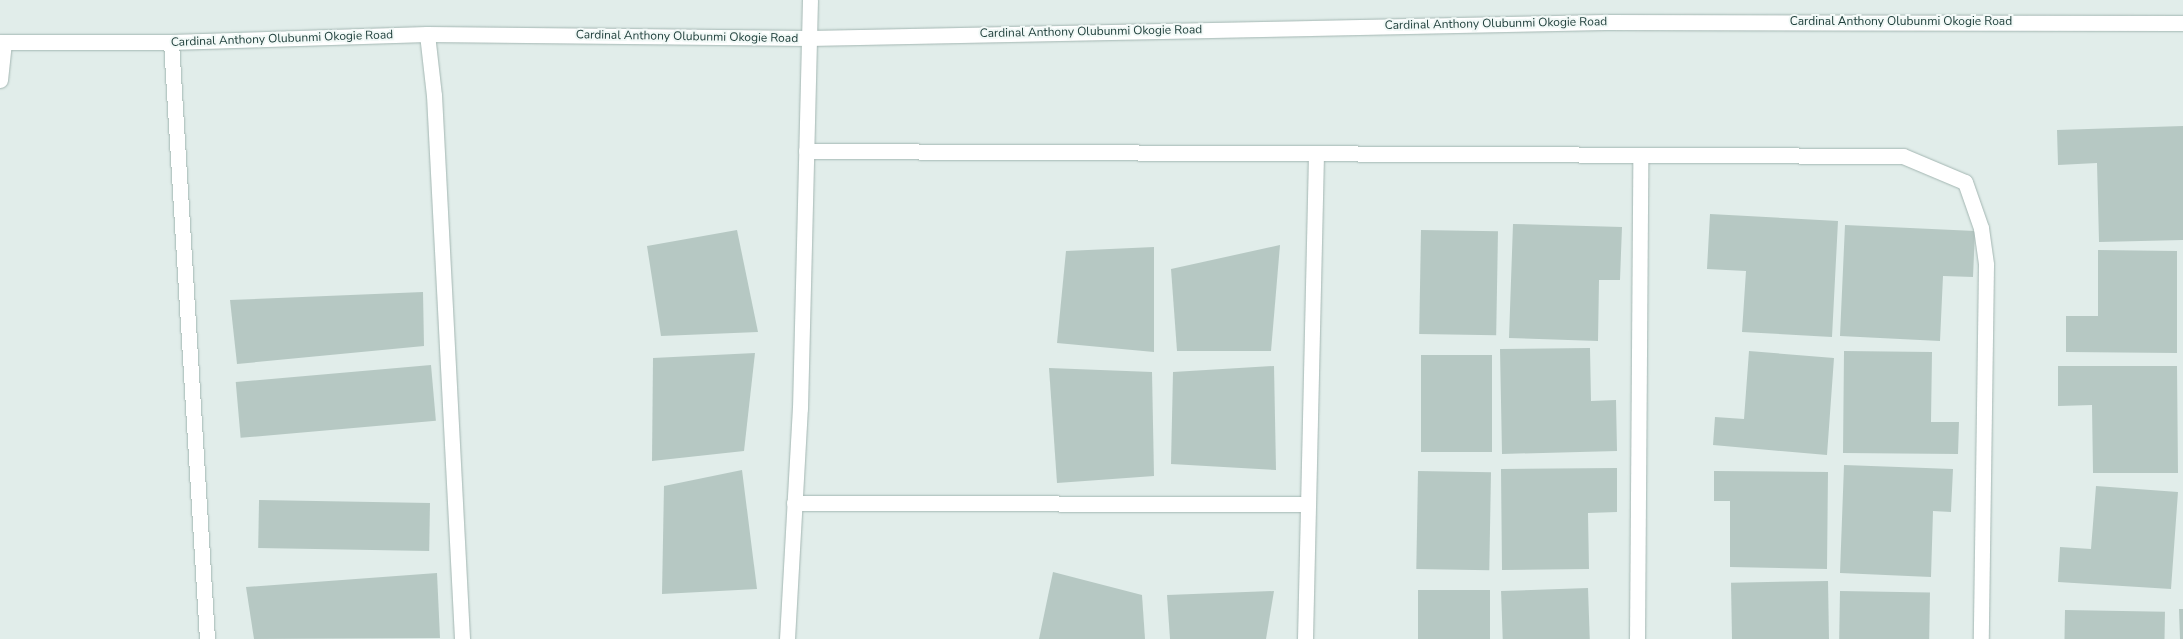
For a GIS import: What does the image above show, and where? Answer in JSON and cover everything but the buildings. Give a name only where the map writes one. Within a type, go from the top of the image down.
[{"type":"street","points":[[788,639],[810,0]]},
{"type":"street","name":"Cardinal Anthony Olubunmi Okogie Road","points":[[2,42],[171,42],[427,34],[809,38],[1605,22],[2183,23]]},
{"type":"street","points":[[427,34],[434,95],[462,639]]},
{"type":"street","points":[[0,80],[2,42]]},
{"type":"street","points":[[171,42],[207,639]]},
{"type":"street","points":[[806,151],[1903,156],[1965,182],[1981,228],[1986,265],[1981,639]]},
{"type":"street","points":[[1305,639],[1316,153]]},
{"type":"street","points":[[1637,639],[1640,155]]},
{"type":"street","points":[[794,503],[1308,504]]}]
